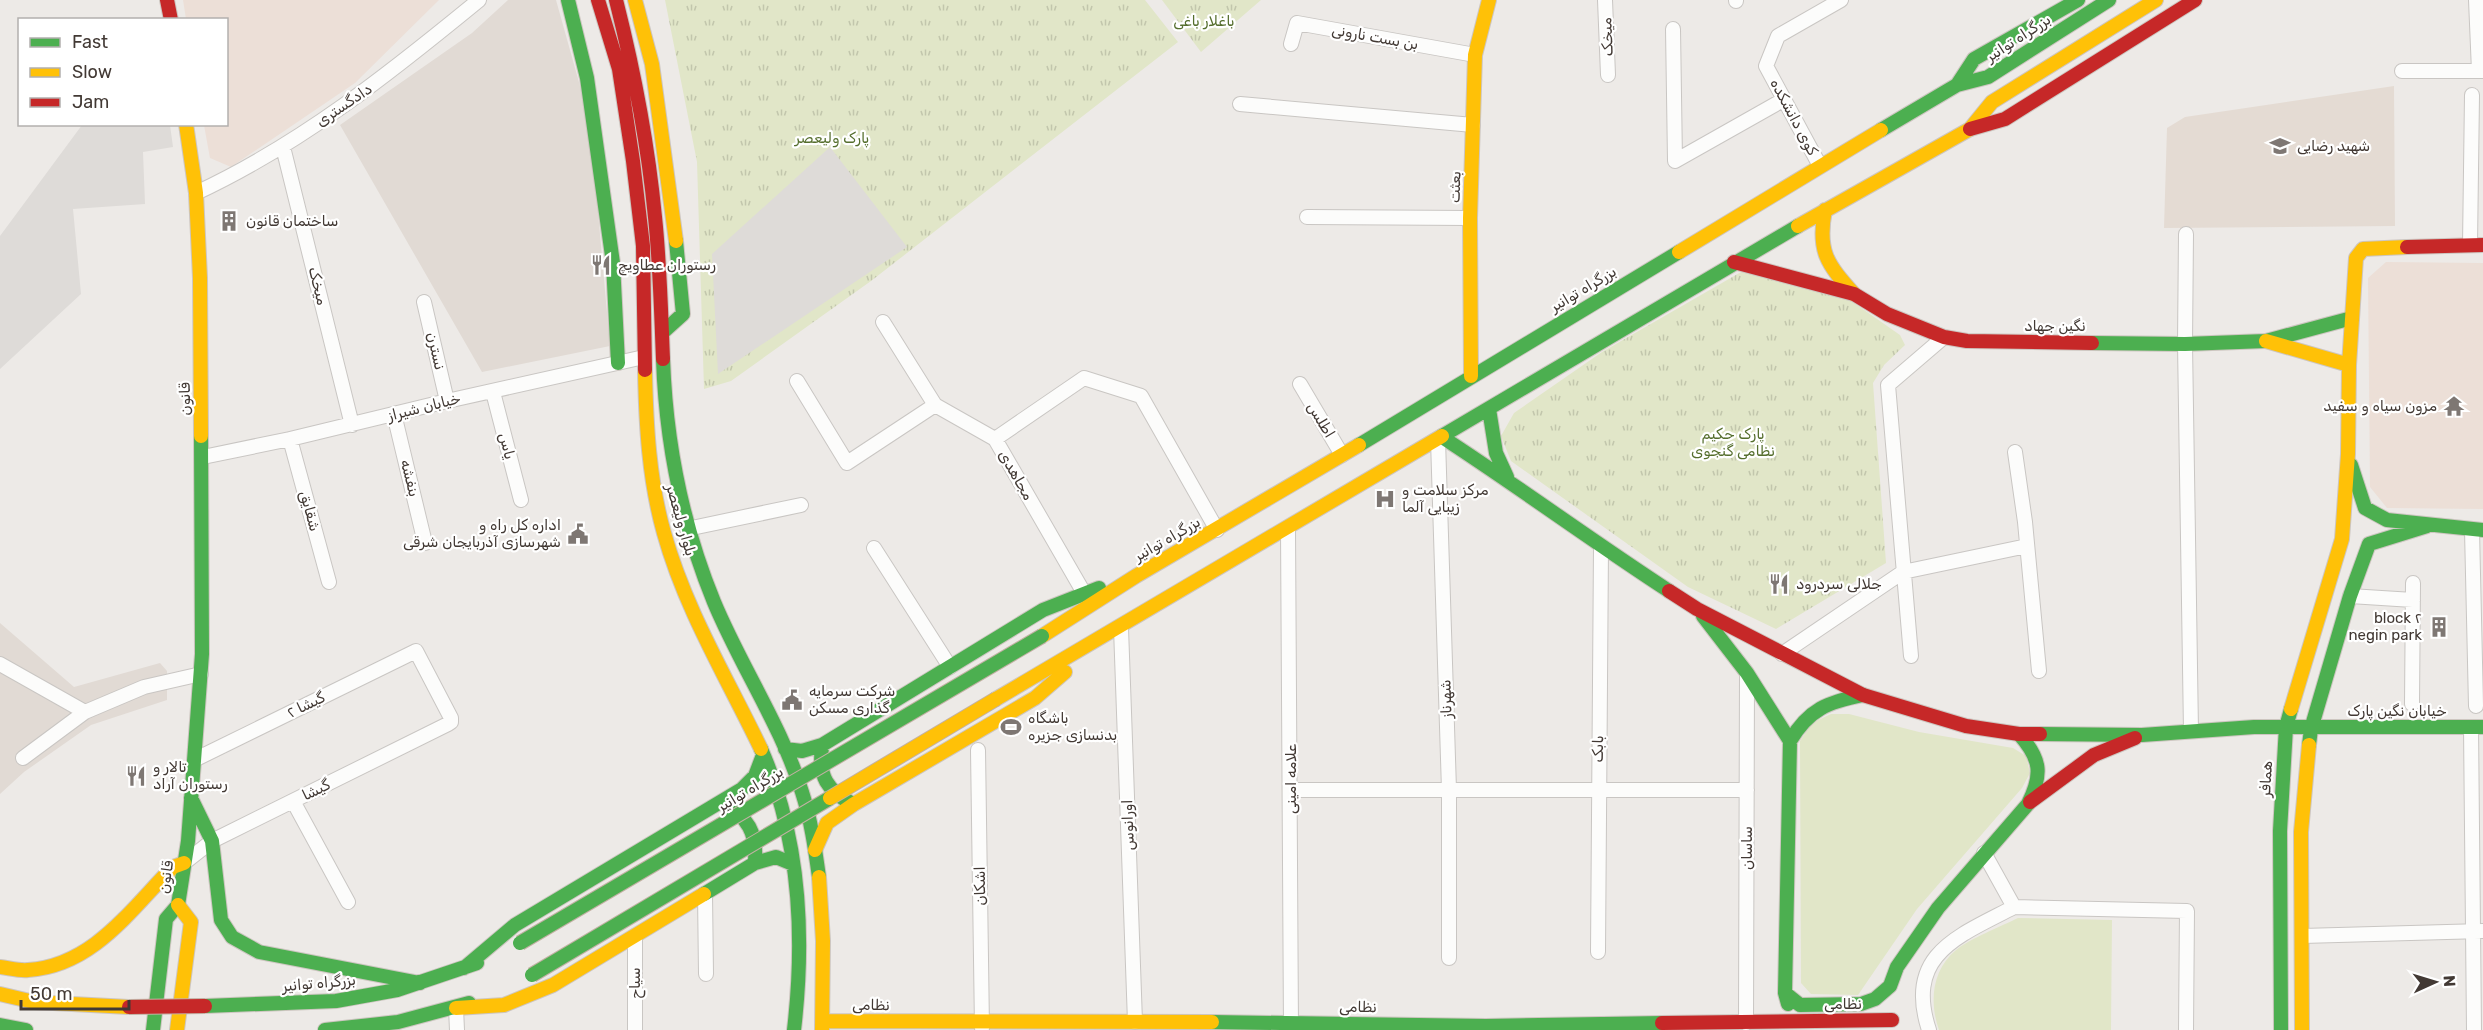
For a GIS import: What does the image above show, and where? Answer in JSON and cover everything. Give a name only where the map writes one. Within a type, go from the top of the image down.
[{"type":"main road","points":[[167,0],[171,18]]},
{"type":"main road","points":[[568,0],[587,78],[600,167],[613,263],[618,363]]},
{"type":"main road","name":"بلوار ولیعصر","points":[[598,0],[616,58],[644,247],[646,416],[654,491],[664,534],[702,630],[763,755],[780,804],[793,864],[800,940],[794,1030]]},
{"type":"main road","name":"بلوار ولیعصر","points":[[616,0],[631,56],[644,126],[658,244],[668,421],[675,477],[697,560],[722,621],[785,749],[802,793],[815,850],[823,938],[823,1025]]},
{"type":"main road","points":[[635,0],[652,64],[671,194],[683,314],[663,332]]},
{"type":"main road","name":"بعثت","points":[[1471,376],[1470,218],[1475,55],[1489,0]]},
{"type":"main road","points":[[1957,86],[1974,59],[2078,0]]},
{"type":"main road","name":"بزرگراه توانیر","points":[[0,994],[34,1002],[129,1007],[336,1001],[397,990],[420,983],[464,968],[520,944],[1042,636],[1136,576],[1217,530],[1820,166],[1957,86],[1988,77],[2109,0]]},
{"type":"main road","points":[[1970,129],[1992,102],[2156,0]]},
{"type":"main road","points":[[528,977],[996,699],[1288,529],[1734,262],[1970,129],[2005,119],[2195,0]]},
{"type":"main road","name":"قانون","points":[[153,1030],[166,919],[178,905],[184,863],[196,759],[201,674],[203,457],[196,193],[186,126]]},
{"type":"main road","points":[[1826,210],[1820,233],[1821,248],[1829,266],[1854,294]]},
{"type":"main road","points":[[2477,245],[2363,249],[2356,258],[2349,365],[2348,454],[2365,508],[2388,520],[2478,530]]},
{"type":"main road","points":[[1734,262],[1854,294]]},
{"type":"main road","name":"نگین جهاد","points":[[1854,294],[1887,314],[1944,336],[1967,341],[2185,344],[2266,341]]},
{"type":"main road","points":[[2266,341],[2352,318]]},
{"type":"main road","points":[[2266,341],[2349,365]]},
{"type":"main road","points":[[1489,409],[1493,444],[1498,462],[1511,482]]},
{"type":"main road","points":[[1440,438],[1511,482],[1601,547],[1697,609],[1863,695],[1945,720],[2019,734],[2142,735]]},
{"type":"main road","name":"همافر","points":[[2281,1030],[2280,831],[2286,727],[2342,539],[2348,454]]},
{"type":"main road","points":[[2302,1030],[2301,832],[2311,729],[2350,596],[2369,544],[2427,526]]},
{"type":"main road","points":[[785,749],[802,751],[822,745],[1043,610],[1084,593],[1136,576]]},
{"type":"main road","points":[[1697,609],[1747,674],[1790,741]]},
{"type":"main road","points":[[815,850],[827,823],[854,804],[1035,698],[1117,630]]},
{"type":"main road","points":[[1794,1025],[1785,993],[1790,741],[1797,728],[1813,711],[1833,702],[1863,695]]},
{"type":"main road","name":"خیابان نگین پارک","points":[[2142,735],[2286,727],[2311,729],[2477,727]]},
{"type":"main road","points":[[2019,734],[2033,749],[2039,767],[2037,787],[2028,804]]},
{"type":"main road","points":[[1892,1025],[1890,986],[1897,967],[1938,908],[1984,853],[2028,804],[2094,755],[2142,735]]},
{"type":"main road","points":[[822,745],[819,764],[824,782],[837,797],[854,804]]},
{"type":"main road","points":[[464,968],[515,925],[742,789],[755,776],[763,755]]},
{"type":"main road","points":[[191,798],[213,841],[221,920],[232,937],[259,952],[420,983]]},
{"type":"main road","points":[[720,802],[738,810],[751,825],[757,844],[755,863]]},
{"type":"main road","points":[[456,1008],[504,1005],[553,985],[755,863],[776,857],[793,864]]},
{"type":"main road","points":[[0,967],[28,970],[73,959],[118,926],[173,867],[184,863]]},
{"type":"main road","name":"قانون","points":[[177,1030],[191,922],[178,905]]},
{"type":"main road","points":[[2280,936],[2302,936]]},
{"type":"main road","points":[[1785,993],[1800,1005],[1861,1004],[1875,999],[1890,986]]},
{"type":"main road","points":[[389,1030],[496,993]]},
{"type":"main road","points":[[325,1030],[355,1029],[422,1018]]},
{"type":"main road","name":"نظامی","points":[[823,1025],[1075,1026],[1135,1022],[1151,1026],[1486,1028],[1746,1023],[1892,1025]]},
{"type":"main road","points":[[0,1025],[26,1030]]},
{"type":"street","name":"دادگستری","points":[[196,193],[242,172],[283,147],[384,78],[479,0]]},
{"type":"street","name":"میخک","points":[[1605,0],[1608,75]]},
{"type":"street","name":"کوی دانشکده","points":[[1820,166],[1766,66],[1778,36],[1841,0]]},
{"type":"street","points":[[2402,71],[2481,71],[2476,0]]},
{"type":"street","name":"بن بست نارونی","points":[[1291,44],[1297,23],[1475,55]]},
{"type":"street","points":[[1673,29],[1675,161],[1783,100]]},
{"type":"street","points":[[2472,95],[2477,245]]},
{"type":"street","points":[[1240,104],[1473,125]]},
{"type":"street","name":"میخک","points":[[283,147],[352,425]]},
{"type":"street","points":[[1307,217],[1470,218]]},
{"type":"street","points":[[2186,234],[2185,344],[2191,731]]},
{"type":"street","name":"نسترن","points":[[424,302],[447,401]]},
{"type":"street","name":"مجاهدی","points":[[883,322],[935,405],[995,439],[1084,593]]},
{"type":"street","points":[[1911,656],[1888,385],[1944,336]]},
{"type":"street","name":"خیابان شیراز","points":[[203,457],[644,357]]},
{"type":"street","points":[[995,439],[1084,378],[1141,396],[1217,530]]},
{"type":"street","points":[[797,381],[848,463],[935,405]]},
{"type":"street","name":"اطلس","points":[[1300,384],[1342,455]]},
{"type":"street","name":"یاس","points":[[493,392],[521,500]]},
{"type":"street","name":"بنفشه","points":[[394,414],[425,543]]},
{"type":"street","name":"شهرناز","points":[[1440,438],[1449,790],[1449,958]]},
{"type":"street","name":"شقایق","points":[[290,439],[329,582]]},
{"type":"street","points":[[2015,452],[2039,671]]},
{"type":"street","points":[[687,529],[801,506]]},
{"type":"street","name":"علامه امینی","points":[[1288,529],[1292,1026]]},
{"type":"street","points":[[2476,706],[2478,530]]},
{"type":"street","points":[[1782,654],[1903,572],[2027,546]]},
{"type":"street","name":"بابک","points":[[1598,952],[1601,547]]},
{"type":"street","points":[[874,548],[950,667]]},
{"type":"street","points":[[2412,704],[2413,583]]},
{"type":"street","points":[[2350,596],[2413,600]]},
{"type":"street","name":"اورانوس","points":[[1117,630],[1135,1022]]},
{"type":"street","name":"گیشا","points":[[184,863],[213,841],[451,722],[447,709],[416,651]]},
{"type":"street","name":"گیشا ۲","points":[[196,759],[416,651]]},
{"type":"street","points":[[0,664],[85,712]]},
{"type":"street","points":[[23,758],[85,712],[144,687],[201,674]]},
{"type":"street","name":"ساسان","points":[[1746,1023],[1747,674]]},
{"type":"street","points":[[2474,1030],[2478,931],[2477,727]]},
{"type":"street","name":"اشکان","points":[[978,750],[982,1026]]},
{"type":"street","points":[[1291,790],[1747,790]]},
{"type":"street","points":[[294,801],[348,902]]},
{"type":"street","points":[[1984,853],[2014,907]]},
{"type":"street","points":[[705,894],[706,974]]},
{"type":"street","points":[[1929,1030],[1924,1016],[1923,987],[1931,962],[1952,940],[2014,907],[2187,911],[2186,1030]]},
{"type":"street","points":[[2302,936],[2478,931]]},
{"type":"street","name":"سیاح","points":[[635,936],[635,1030]]},
{"type":"street","points":[[456,1008],[457,1030]]},
{"type":"shaded area","points":[[183,0],[439,0],[355,83],[231,167],[210,158],[204,126],[228,126],[228,18],[186,18]]},
{"type":"shaded area","points":[[508,0],[556,0],[582,93],[596,190],[610,346],[482,372],[340,125],[472,33]]},
{"type":"shaded area","name":"شهید رضایی","points":[[2394,86],[2395,226],[2164,228],[2167,128],[2185,117]]},
{"type":"shaded area","points":[[81,126],[170,126],[173,147],[143,152],[145,204],[73,209],[81,294],[0,369],[0,236]]},
{"type":"shaded area","points":[[830,147],[907,247],[718,374],[712,254]]},
{"type":"shaded area","points":[[2386,262],[2483,263],[2483,509],[2387,508],[2370,487],[2368,278]]},
{"type":"shaded area","points":[[0,623],[74,687],[160,663],[167,671],[167,700],[91,725],[24,772],[0,794]]},
{"type":"green space","name":"پارک ولیعصر","points":[[665,0],[1145,0],[1178,42],[871,281],[731,381],[704,389],[697,162]]},
{"type":"green space","name":"باغلار باغی","points":[[1162,0],[1261,0],[1201,52]]},
{"type":"green space","name":"پارک حکیم نظامی گنجوی","points":[[1741,272],[1834,289],[1900,335],[1905,345],[1884,365],[1873,383],[1886,563],[1776,629],[1688,587],[1511,461],[1501,436],[1514,413],[1602,352]]},
{"type":"green space","points":[[1831,714],[1849,714],[1919,732],[2013,748],[2026,756],[2030,773],[2022,788],[1917,909],[1858,995],[1811,994],[1801,983],[1800,741],[1812,723]]},
{"type":"green space","points":[[2018,918],[2112,920],[2111,1030],[1939,1030],[1934,1008],[1935,987],[1937,977],[1948,958],[1969,941]]},
{"type":"traffic: fast","points":[[568,0],[587,78],[613,263],[618,363]]},
{"type":"traffic: fast","points":[[1957,85],[1974,59],[2078,0]]},
{"type":"traffic: fast","points":[[1881,130],[1957,85],[1988,77],[2109,0]]},
{"type":"traffic: fast","points":[[1442,436],[1798,226]]},
{"type":"traffic: fast","points":[[663,332],[683,314],[676,241]]},
{"type":"traffic: fast","points":[[1359,445],[1679,252]]},
{"type":"traffic: fast","points":[[2092,343],[2185,344],[2266,341],[2352,318]]},
{"type":"traffic: fast","points":[[663,359],[672,453],[693,543],[714,602],[793,767],[808,813],[819,877]]},
{"type":"traffic: fast","points":[[1489,409],[1496,453],[1507,477]]},
{"type":"traffic: fast","points":[[153,1030],[166,919],[178,905],[188,841],[202,654],[201,436]]},
{"type":"traffic: fast","points":[[1442,437],[1669,591]]},
{"type":"traffic: fast","points":[[2351,465],[2365,508],[2387,520],[2483,530]]},
{"type":"traffic: fast","points":[[2309,745],[2311,729],[2350,596],[2369,544],[2427,526]]},
{"type":"traffic: fast","points":[[785,749],[802,751],[822,745],[1043,610],[1099,588]]},
{"type":"traffic: fast","points":[[1703,616],[1747,673],[1790,741]]},
{"type":"traffic: fast","points":[[520,943],[1042,636]]},
{"type":"traffic: fast","points":[[1788,1004],[1785,993],[1790,741],[1812,714],[1830,704],[1863,695]]},
{"type":"traffic: fast","points":[[2281,1030],[2280,831],[2286,727],[2291,709]]},
{"type":"traffic: fast","points":[[2040,734],[2142,735],[2254,727],[2483,727]]},
{"type":"traffic: fast","points":[[1785,993],[1800,1005],[1861,1004],[1875,999],[1890,986],[1897,967],[1938,908],[2028,804],[2036,784],[2037,767],[2032,751],[2019,734]]},
{"type":"traffic: fast","points":[[822,747],[822,766],[826,782],[837,794],[853,804]]},
{"type":"traffic: fast","points":[[761,749],[784,817],[796,887],[799,959],[794,1030]]},
{"type":"traffic: fast","points":[[464,968],[515,925],[742,789],[755,776],[763,755]]},
{"type":"traffic: fast","points":[[191,798],[212,841],[221,920],[232,937],[259,952],[420,983]]},
{"type":"traffic: fast","points":[[532,975],[830,798]]},
{"type":"traffic: fast","points":[[723,803],[739,814],[749,827],[754,842],[755,861]]},
{"type":"traffic: fast","points":[[704,894],[755,863],[776,857],[793,864]]},
{"type":"traffic: fast","points":[[205,1006],[336,1001],[397,990],[477,963]]},
{"type":"traffic: fast","points":[[325,1030],[398,1022],[469,1003]]},
{"type":"traffic: fast","points":[[1212,1022],[1486,1026],[1662,1023]]},
{"type":"traffic: fast","points":[[0,1025],[26,1030]]},
{"type":"traffic: slow","points":[[635,0],[652,64],[676,241]]},
{"type":"traffic: slow","points":[[1471,376],[1470,218],[1475,55],[1489,0]]},
{"type":"traffic: slow","points":[[1798,226],[1970,129],[1992,102],[2156,0]]},
{"type":"traffic: slow","points":[[186,126],[196,193],[200,278],[201,436]]},
{"type":"traffic: slow","points":[[1679,252],[1881,130]]},
{"type":"traffic: slow","points":[[1825,210],[1822,236],[1826,256],[1837,274],[1854,294]]},
{"type":"traffic: slow","points":[[2291,709],[2342,539],[2356,258],[2363,249],[2407,247]]},
{"type":"traffic: slow","points":[[2266,341],[2349,365]]},
{"type":"traffic: slow","points":[[645,370],[649,452],[664,533],[695,616],[761,749]]},
{"type":"traffic: slow","points":[[996,699],[1442,436]]},
{"type":"traffic: slow","points":[[1042,636],[1136,576],[1359,445]]},
{"type":"traffic: slow","points":[[815,850],[827,823],[854,804],[1035,698],[1065,672]]},
{"type":"traffic: slow","points":[[830,798],[996,699]]},
{"type":"traffic: slow","points":[[2302,1030],[2301,832],[2309,745]]},
{"type":"traffic: slow","points":[[0,967],[28,970],[51,966],[72,958],[109,933],[173,867],[184,863]]},
{"type":"traffic: slow","points":[[819,877],[823,941],[822,1030]]},
{"type":"traffic: slow","points":[[456,1008],[504,1005],[553,985],[704,894]]},
{"type":"traffic: slow","points":[[177,1030],[191,922],[178,905]]},
{"type":"traffic: slow","points":[[0,994],[34,1002],[129,1007]]},
{"type":"traffic: slow","points":[[823,1021],[1212,1022]]},
{"type":"traffic: jam","points":[[167,0],[171,18]]},
{"type":"traffic: jam","points":[[598,0],[619,69],[633,161],[643,246],[645,370]]},
{"type":"traffic: jam","points":[[616,0],[629,54],[648,162],[658,252],[663,359]]},
{"type":"traffic: jam","points":[[1970,129],[2005,119],[2195,0]]},
{"type":"traffic: jam","points":[[2407,247],[2483,245]]},
{"type":"traffic: jam","points":[[1734,262],[1854,294],[1887,314],[1944,337],[1967,341],[2092,343]]},
{"type":"traffic: jam","points":[[1669,591],[1697,609],[1863,695],[1966,726],[2019,734],[2040,734]]},
{"type":"traffic: jam","points":[[2030,802],[2094,755],[2135,738]]},
{"type":"traffic: jam","points":[[129,1007],[205,1006]]},
{"type":"traffic: jam","points":[[1662,1023],[1892,1020]]},
{"type":"place","name":"شهید رضایی","points":[[2280,146]]},
{"type":"place","name":"ساختمان قانون","points":[[229,221]]},
{"type":"place","name":"رستوران عطاویچ","points":[[601,265]]},
{"type":"place","name":"مزون سیاه و سفید","points":[[2454,406]]},
{"type":"place","name":"مرکز سلامت و زیبایی آلما","points":[[1385,499]]},
{"type":"place","name":"اداره کل راه و شهرسازی آذربایجان شرقی","points":[[578,534]]},
{"type":"place","name":"جلالی سردرود","points":[[1779,584]]},
{"type":"place","name":"block ۲ negin park","points":[[2439,627]]},
{"type":"place","name":"شرکت سرمایه گذاری مسکن","points":[[792,700]]},
{"type":"place","name":"باشگاه بدنسازی جزیره","points":[[1011,727]]},
{"type":"place","name":"تالار و رستوران آراد","points":[[136,776]]}]
